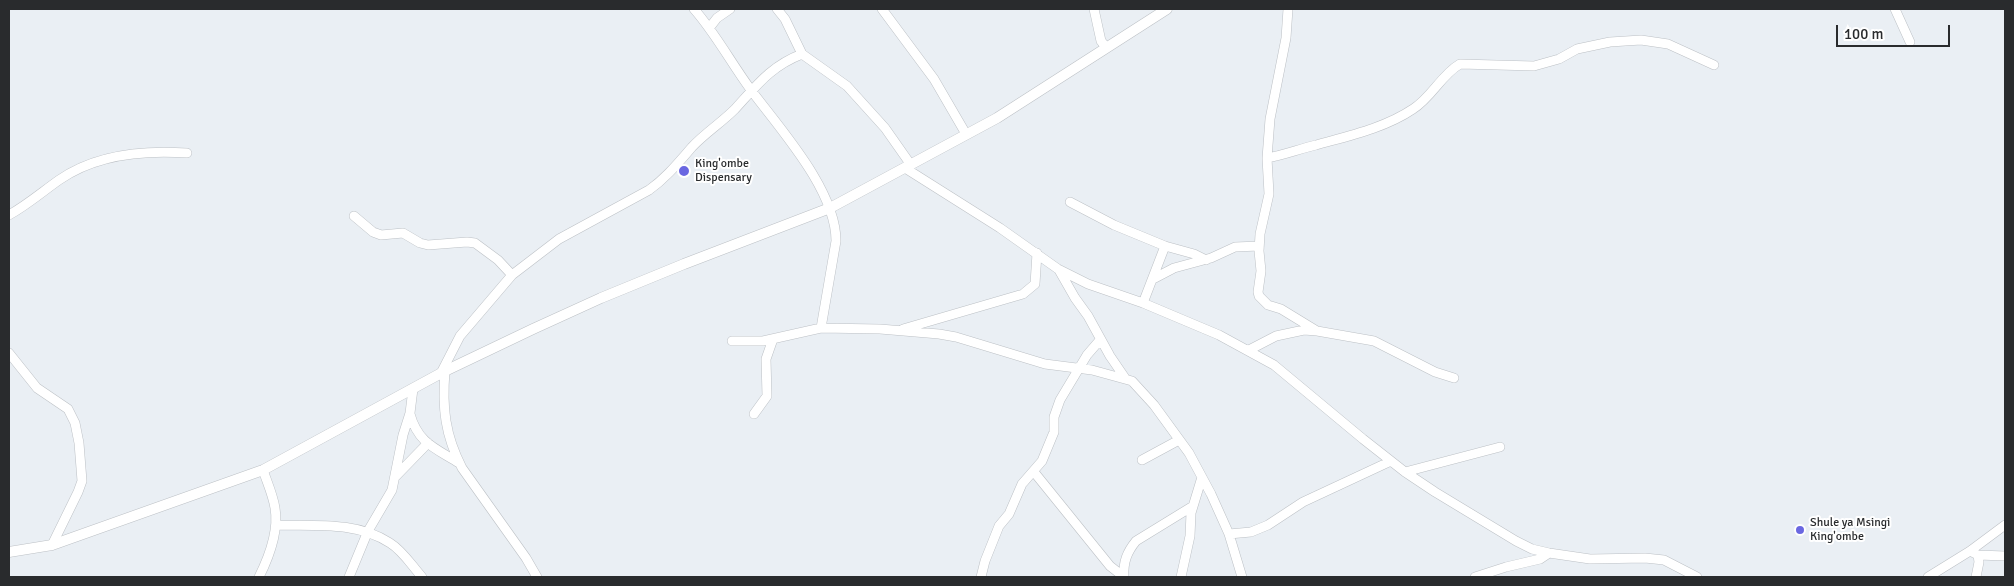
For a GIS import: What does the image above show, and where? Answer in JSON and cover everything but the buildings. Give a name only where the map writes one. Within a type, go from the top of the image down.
[{"type":"street","points":[[694,9],[710,27],[751,90],[794,145],[830,208],[836,227],[836,241],[821,328]]},
{"type":"street","points":[[710,27],[717,18],[730,9]]},
{"type":"street","points":[[777,9],[785,19],[802,54],[846,86],[885,128],[908,167],[1038,253],[1058,269],[1088,284],[1143,303],[1219,335],[1249,350],[1288,375],[1362,439],[1405,472],[1434,492],[1516,541],[1549,553],[1590,559],[1645,558],[1664,560],[1697,577]]},
{"type":"street","points":[[882,9],[934,79],[966,134]]},
{"type":"street","points":[[1094,9],[1101,41],[1106,47]]},
{"type":"street","points":[[9,552],[52,545],[263,470],[442,373],[601,298],[830,208],[998,118],[1167,9]]},
{"type":"street","points":[[1288,9],[1284,47],[1272,99],[1267,158],[1269,194],[1261,226],[1259,246],[1261,265],[1258,287],[1259,296],[1268,305],[1281,309],[1317,331]]},
{"type":"street","points":[[1894,9],[1910,42]]},
{"type":"street","points":[[1267,158],[1360,133],[1413,110],[1425,100],[1450,70],[1460,64],[1534,66],[1559,59],[1578,49],[1610,42],[1641,40],[1668,44],[1714,65]]},
{"type":"street","points":[[537,577],[526,558],[459,463],[448,437],[444,415],[442,373],[460,336],[512,275],[559,240],[660,182],[693,146],[776,67],[802,54]]},
{"type":"street","points":[[9,215],[75,170],[110,157],[148,152],[187,153]]},
{"type":"street","points":[[1070,202],[1114,225],[1206,260]]},
{"type":"street","points":[[354,216],[373,232],[381,235],[403,233],[420,243],[428,245],[475,243],[498,260],[512,275]]},
{"type":"street","points":[[1143,303],[1166,246]]},
{"type":"street","points":[[1153,278],[1174,268],[1206,260],[1235,247],[1259,246]]},
{"type":"street","points":[[896,330],[1023,294],[1035,284],[1038,253]]},
{"type":"street","points":[[1058,269],[1125,378]]},
{"type":"street","points":[[732,341],[752,342],[773,339],[821,328],[896,330],[949,336],[1045,364],[1079,368],[1125,378],[1139,387],[1180,440],[1202,477],[1229,534],[1242,577]]},
{"type":"street","points":[[1249,350],[1276,336],[1304,330],[1317,331],[1370,340],[1435,372],[1454,378]]},
{"type":"street","points":[[754,414],[768,396],[766,359],[773,339]]},
{"type":"street","points":[[981,577],[999,526],[1009,514],[1022,484],[1042,461],[1054,432],[1056,410],[1087,355],[1100,340]]},
{"type":"street","points":[[9,352],[37,388],[68,409],[75,423],[79,443],[82,481],[52,545]]},
{"type":"street","points":[[349,577],[368,531],[392,490],[403,436],[410,413],[413,389]]},
{"type":"street","points":[[410,413],[418,434],[428,443],[459,463]]},
{"type":"street","points":[[1142,460],[1180,440]]},
{"type":"street","points":[[395,477],[428,443]]},
{"type":"street","points":[[1405,472],[1500,447]]},
{"type":"street","points":[[1229,534],[1250,532],[1268,525],[1303,502],[1391,461]]},
{"type":"street","points":[[260,577],[269,553],[276,525],[275,506],[263,470]]},
{"type":"street","points":[[1034,472],[1110,566],[1124,577]]},
{"type":"street","points":[[1181,577],[1187,551],[1193,506],[1202,477]]},
{"type":"street","points":[[1124,577],[1125,559],[1136,541],[1193,506]]},
{"type":"street","points":[[276,525],[343,526],[368,531],[392,544],[422,577]]},
{"type":"street","points":[[1928,577],[1974,553],[2005,525]]},
{"type":"street","points":[[1475,577],[1506,566],[1540,559],[1549,553]]},
{"type":"street","points":[[1974,553],[2005,556]]},
{"type":"street","points":[[1974,553],[1979,565],[1976,577]]},
{"type":"place","name":"King'ombe Dispensary","points":[[684,171]]},
{"type":"place","name":"Shule ya Msingi King'ombe","points":[[1800,530]]}]
